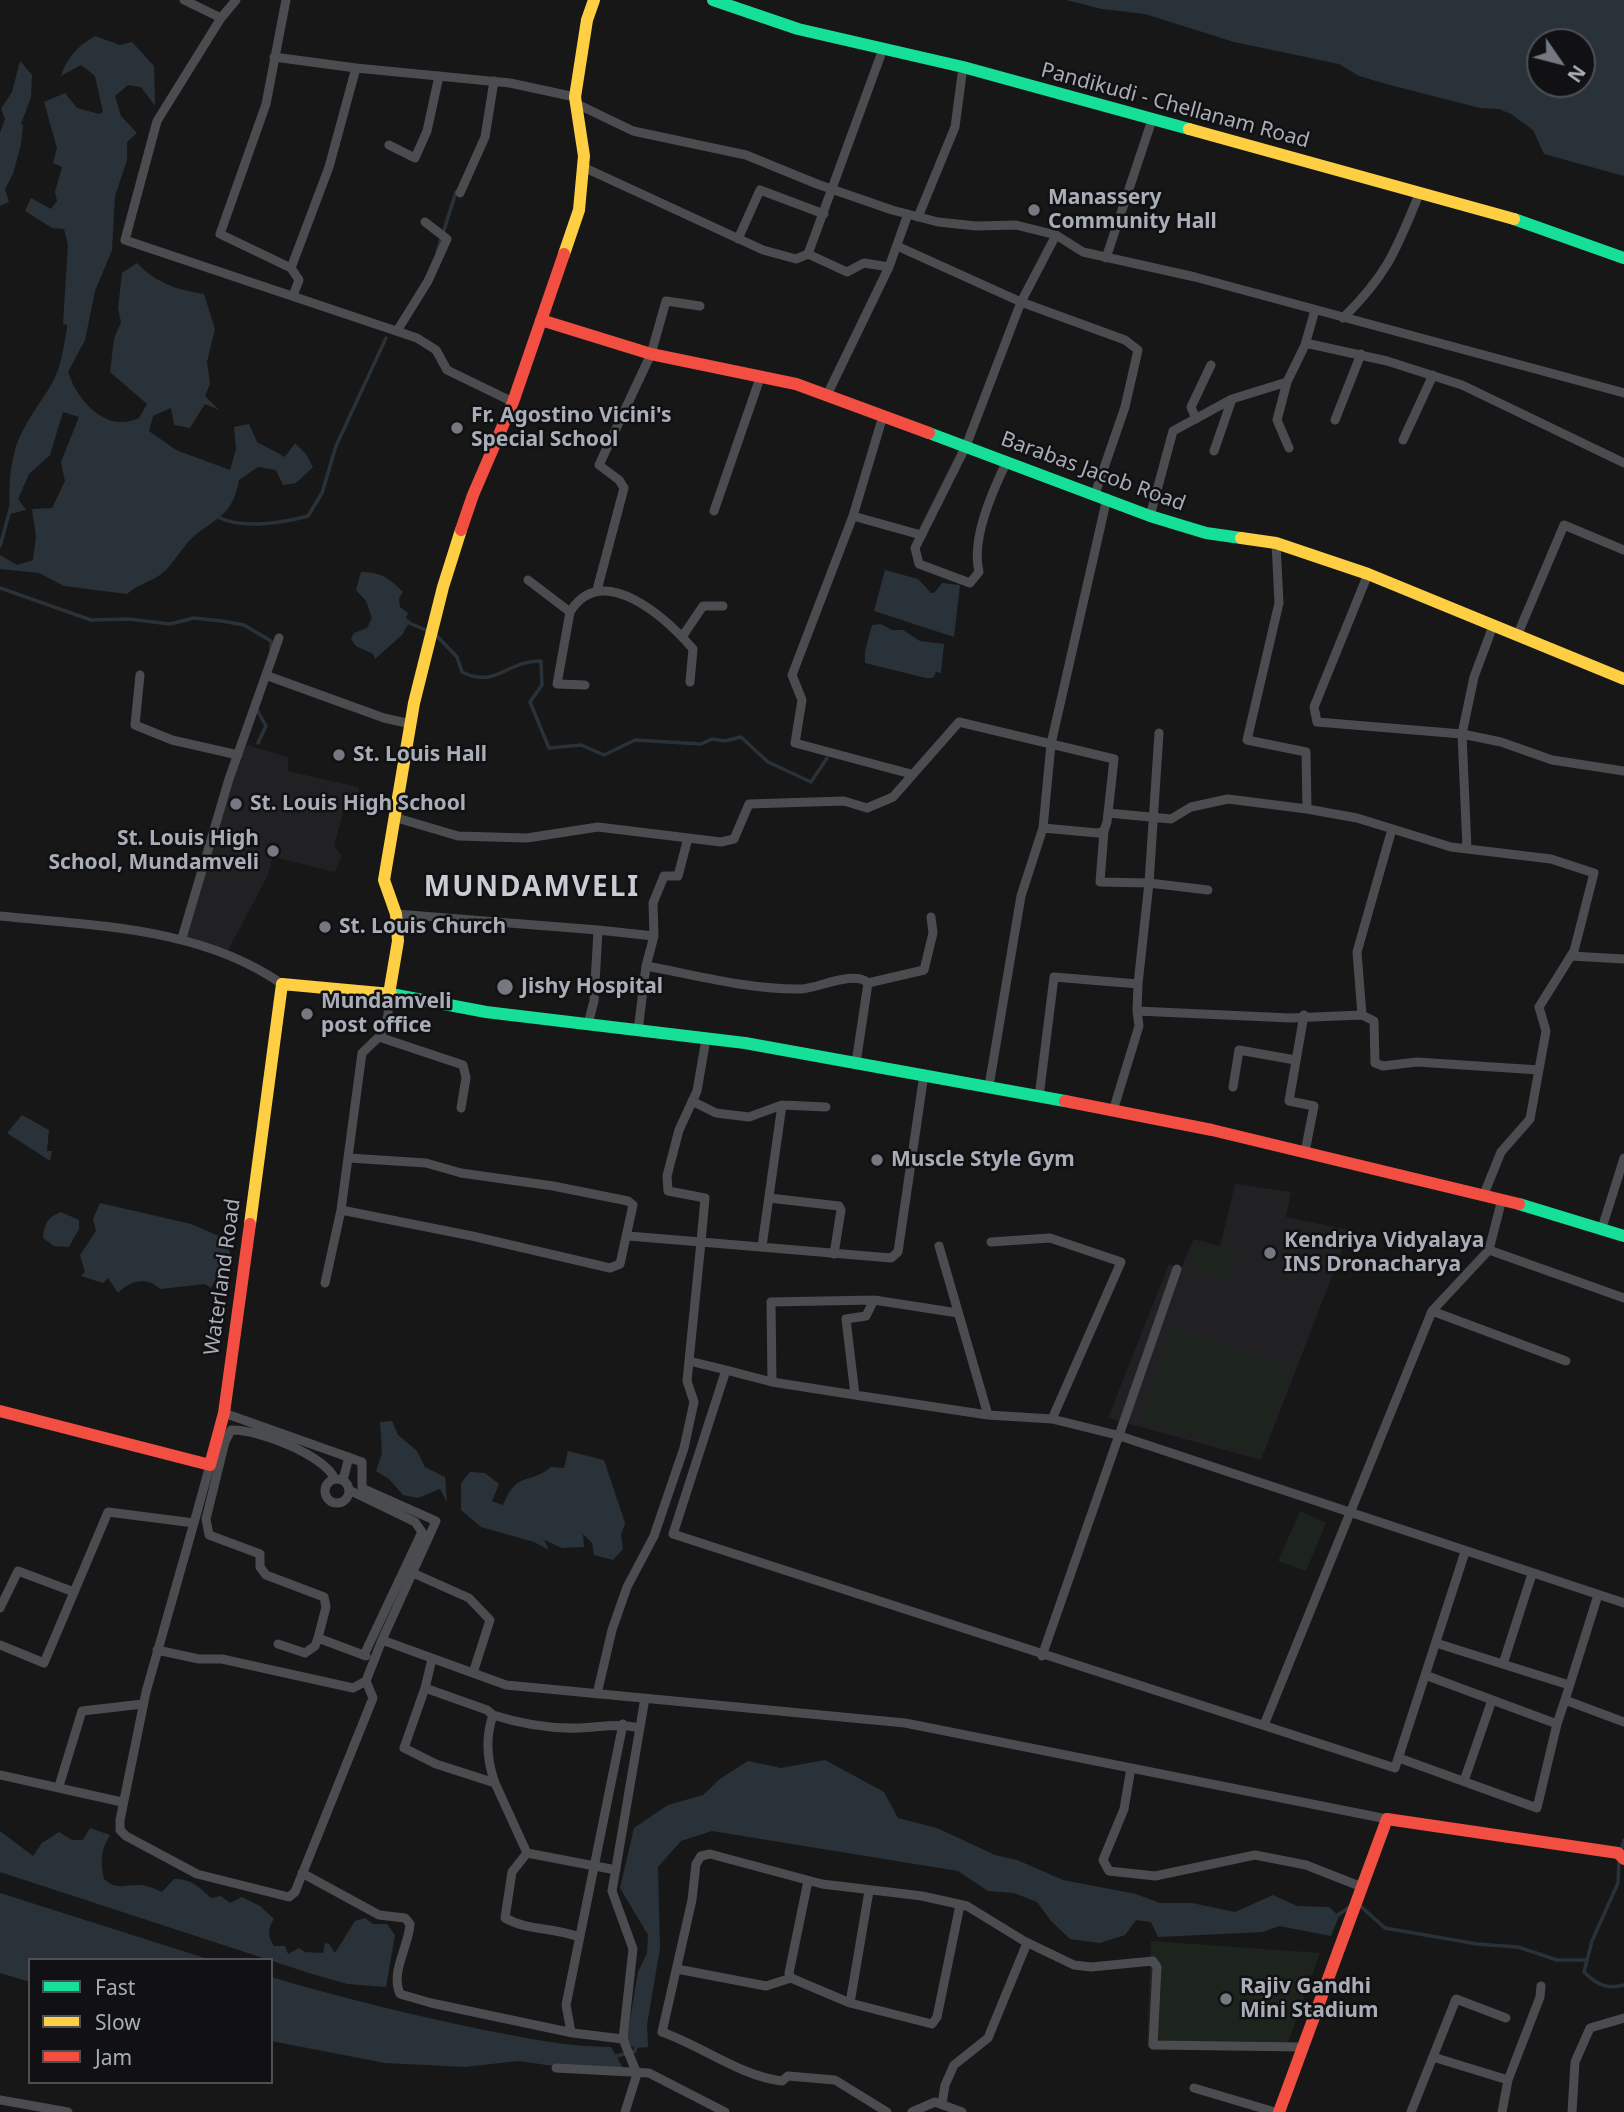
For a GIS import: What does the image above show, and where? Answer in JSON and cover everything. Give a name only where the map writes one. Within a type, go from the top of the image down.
[{"type":"main road","points":[[389,994],[398,941],[396,914],[384,880],[397,818],[411,724],[428,644],[473,495],[513,402],[579,210],[583,167],[575,100],[587,20],[594,0]]},
{"type":"main road","name":"Pandikudi - Chellanam Road","points":[[713,0],[798,29],[963,67],[1488,210],[1624,258]]},
{"type":"main road","name":"Barabas Jacob Road","points":[[541,320],[651,354],[796,384],[1150,516],[1206,533],[1276,543],[1368,574],[1624,679]]},
{"type":"main road","points":[[282,984],[389,994],[486,1012],[706,1039],[989,1086],[1305,1152],[1484,1194],[1624,1236]]},
{"type":"main road","name":"Waterland Road","points":[[210,1465],[224,1413],[282,984]]},
{"type":"main road","points":[[0,1411],[210,1465]]},
{"type":"main road","points":[[1277,2112],[1387,1819],[1622,1856]]},
{"type":"street","points":[[184,0],[221,18]]},
{"type":"street","points":[[236,0],[221,18],[157,121],[125,240],[417,338],[436,350],[447,370],[513,402]]},
{"type":"street","points":[[286,0],[266,104],[220,234],[291,268],[299,280],[293,296]]},
{"type":"street","points":[[583,167],[763,250],[796,259],[808,254],[883,49]]},
{"type":"street","points":[[274,57],[494,81],[575,100],[633,131],[746,155],[913,216],[976,226],[1016,225],[1055,235],[1083,252],[1169,271],[1624,393]]},
{"type":"street","points":[[827,395],[955,127],[963,67]]},
{"type":"street","points":[[291,268],[329,167],[356,68]]},
{"type":"street","points":[[389,145],[415,158],[426,131],[439,76]]},
{"type":"street","points":[[460,193],[485,137],[494,81]]},
{"type":"street","points":[[1106,258],[1153,120]]},
{"type":"street","points":[[738,239],[760,190],[824,214]]},
{"type":"street","points":[[1343,318],[1381,276],[1392,259],[1419,192]]},
{"type":"street","points":[[397,331],[428,281],[447,239],[425,222]]},
{"type":"street","points":[[1007,461],[990,496],[975,558],[979,572],[970,583],[919,564],[915,548],[966,446],[1021,302],[1055,235]]},
{"type":"street","points":[[897,246],[1021,302],[1125,340],[1138,350],[1101,496],[1051,744],[1043,828],[1021,895],[989,1086]]},
{"type":"street","points":[[808,254],[847,272],[864,263],[889,267]]},
{"type":"street","points":[[597,590],[624,488],[619,480],[599,465],[651,354],[666,301],[700,306]]},
{"type":"street","points":[[1289,448],[1277,420],[1287,382],[1305,345],[1314,310]]},
{"type":"street","points":[[1305,345],[1361,354],[1462,385],[1624,463]]},
{"type":"street","points":[[1335,420],[1361,354]]},
{"type":"street","points":[[1196,419],[1191,407],[1211,365]]},
{"type":"street","points":[[1403,440],[1433,375]]},
{"type":"street","points":[[714,511],[760,378]]},
{"type":"street","points":[[1150,516],[1173,432],[1232,399],[1287,382]]},
{"type":"street","points":[[1214,451],[1232,399]]},
{"type":"street","points":[[883,416],[853,516],[792,675],[802,700],[795,743],[911,774]]},
{"type":"street","points":[[853,516],[921,536]]},
{"type":"street","points":[[1517,636],[1564,526],[1624,550]]},
{"type":"street","points":[[1276,543],[1279,603],[1247,740],[1306,752],[1307,809]]},
{"type":"street","points":[[1368,574],[1314,707],[1317,722],[1462,734],[1501,742],[1552,760],[1624,771]]},
{"type":"street","points":[[528,580],[570,612]]},
{"type":"street","points":[[585,685],[558,684],[570,612],[576,602],[597,590],[626,594],[682,637],[693,649],[690,682]]},
{"type":"street","points":[[682,637],[703,606],[723,606]]},
{"type":"street","points":[[1467,849],[1462,734],[1474,677],[1493,626]]},
{"type":"street","points":[[182,938],[279,638]]},
{"type":"street","points":[[140,675],[135,725],[172,740],[239,755]]},
{"type":"street","points":[[268,676],[384,718],[411,724]]},
{"type":"street","points":[[397,818],[458,836],[527,838],[598,827],[721,842],[734,839],[749,804],[844,801],[867,808],[893,797],[959,722],[1114,759],[1100,882],[1149,883],[1208,890]]},
{"type":"street","points":[[1113,1111],[1139,1026],[1138,984],[1149,883],[1159,733]]},
{"type":"street","points":[[1108,813],[1171,819],[1191,807],[1228,799],[1357,818],[1467,849],[1550,859],[1594,873],[1571,956],[1539,1007],[1546,1031],[1530,1119],[1501,1152],[1484,1194]]},
{"type":"street","points":[[1043,828],[1098,833],[1104,831]]},
{"type":"street","points":[[1362,1015],[1357,953],[1392,829]]},
{"type":"street","points":[[638,1031],[646,966],[654,936],[653,903],[664,876],[678,876],[688,838]]},
{"type":"street","points":[[396,914],[654,936]]},
{"type":"street","points":[[0,916],[182,938],[264,971],[282,984]]},
{"type":"street","points":[[646,966],[750,984],[802,989],[858,978],[868,983],[924,970],[933,933],[931,917]]},
{"type":"street","points":[[588,1024],[594,1001],[598,930]]},
{"type":"street","points":[[1571,956],[1624,959]]},
{"type":"street","points":[[1039,1097],[1054,977],[1138,984]]},
{"type":"street","points":[[856,1063],[868,983]]},
{"type":"street","points":[[326,1283],[341,1210],[362,1053],[379,1037],[387,1024],[389,994]]},
{"type":"street","points":[[1137,1011],[1290,1018],[1304,1015],[1362,1015],[1374,1021],[1375,1063],[1382,1066],[1417,1062],[1539,1070]]},
{"type":"street","points":[[1304,1015],[1289,1101],[1314,1106],[1305,1152]]},
{"type":"street","points":[[379,1037],[463,1065],[466,1078],[461,1108]]},
{"type":"street","points":[[597,1694],[612,1630],[627,1587],[654,1536],[684,1448],[694,1402],[687,1381],[705,1198],[668,1191],[667,1184],[679,1129],[697,1091],[706,1039]]},
{"type":"street","points":[[1233,1087],[1239,1050],[1295,1060]]},
{"type":"street","points":[[628,1236],[891,1258],[898,1252],[924,1074]]},
{"type":"street","points":[[692,1101],[716,1113],[748,1117],[782,1105],[826,1107]]},
{"type":"street","points":[[762,1246],[782,1105]]},
{"type":"street","points":[[341,1210],[484,1238],[610,1268],[620,1264],[633,1205],[628,1201],[553,1186],[461,1173],[426,1163],[349,1158]]},
{"type":"street","points":[[1602,1228],[1624,1158]]},
{"type":"street","points":[[769,1198],[839,1206],[841,1210],[834,1254]]},
{"type":"street","points":[[1264,1725],[1432,1311],[1489,1250],[1502,1199]]},
{"type":"street","points":[[991,1242],[1050,1238],[1121,1262],[1052,1419]]},
{"type":"street","points":[[939,1246],[988,1415]]},
{"type":"street","points":[[1489,1250],[1624,1298]]},
{"type":"street","points":[[1042,1656],[1177,1269]]},
{"type":"street","points":[[772,1382],[771,1302],[874,1300],[958,1313]]},
{"type":"street","points":[[855,1395],[846,1319],[866,1317],[874,1300]]},
{"type":"street","points":[[1432,1311],[1566,1361]]},
{"type":"street","points":[[689,1361],[772,1382],[988,1415],[1052,1419],[1117,1435],[1348,1514],[1624,1603]]},
{"type":"street","points":[[726,1370],[673,1534],[1042,1656],[1395,1768],[1465,1552]]},
{"type":"street","points":[[157,1650],[199,1659],[222,1659],[353,1688],[366,1681],[436,1521],[362,1488],[362,1462],[224,1413]]},
{"type":"street","points":[[278,1644],[305,1653],[315,1646],[327,1607],[324,1597],[266,1574],[260,1567],[260,1554],[209,1535],[206,1519],[225,1442],[231,1430],[264,1436],[321,1460],[349,1490],[415,1522],[422,1532],[364,1655]]},
{"type":"street","points":[[349,1457],[339,1479],[327,1486],[326,1493],[330,1500],[345,1500],[349,1490]]},
{"type":"street","points":[[210,1465],[143,1704],[122,1802],[120,1830],[125,1836],[197,1874],[289,1897],[302,1873],[373,1698],[366,1681]]},
{"type":"street","points":[[0,1645],[44,1663],[108,1512],[194,1523]]},
{"type":"street","points":[[0,1608],[18,1571],[74,1592]]},
{"type":"street","points":[[413,1573],[470,1598],[490,1620],[473,1673]]},
{"type":"street","points":[[1503,1664],[1532,1574]]},
{"type":"street","points":[[1399,1758],[1537,1808],[1557,1724],[1598,1595]]},
{"type":"street","points":[[318,1638],[374,1659]]},
{"type":"street","points":[[382,1640],[506,1685],[905,1723],[1387,1819]]},
{"type":"street","points":[[1436,1643],[1569,1685]]},
{"type":"street","points":[[432,1659],[404,1748],[436,1764],[495,1783]]},
{"type":"street","points":[[1425,1675],[1557,1724]]},
{"type":"street","points":[[425,1688],[525,1725],[579,1728],[623,1724],[640,1728]]},
{"type":"street","points":[[625,2112],[635,2071],[624,2043],[633,1949],[612,1891],[645,1699]]},
{"type":"street","points":[[1464,1781],[1492,1700]]},
{"type":"street","points":[[1565,1700],[1624,1722]]},
{"type":"street","points":[[59,1786],[82,1712],[143,1704]]},
{"type":"street","points":[[493,1715],[487,1743],[490,1770],[527,1853]]},
{"type":"street","points":[[570,2032],[566,2005],[623,1724]]},
{"type":"street","points":[[1131,1768],[1124,1809],[1103,1860],[1110,1871],[1155,1875],[1255,1855],[1306,1865],[1362,1887]]},
{"type":"street","points":[[0,1775],[122,1802]]},
{"type":"street","points":[[527,1853],[616,1870]]},
{"type":"street","points":[[527,1853],[512,1872],[505,1918],[519,1926],[579,1937]]},
{"type":"street","points":[[887,2112],[835,2080],[788,2076],[782,2081],[761,2079],[695,2044],[662,2032],[692,1900],[696,1864],[701,1856],[710,1854],[808,1881],[922,1896],[960,1905],[1027,1943],[1074,1965],[1091,1967],[1153,1961],[1157,1967],[1153,2045],[1303,2047]]},
{"type":"street","points":[[302,1873],[379,1915],[405,1918],[410,1924],[398,1975],[397,1986],[400,1994],[431,2003],[624,2043]]},
{"type":"street","points":[[791,1978],[789,1965],[808,1881]]},
{"type":"street","points":[[850,2003],[869,1891]]},
{"type":"street","points":[[677,1969],[766,1986],[791,1978],[850,2003],[932,2024],[937,2017],[960,1905]]},
{"type":"street","points":[[942,2104],[945,2085],[954,2065],[988,2038],[1027,1943]]},
{"type":"street","points":[[1502,2112],[1508,2080],[1540,1997],[1541,1986]]},
{"type":"street","points":[[1410,2112],[1456,1999],[1506,2018]]},
{"type":"street","points":[[1572,2112],[1575,2062],[1590,2028],[1624,2018]]},
{"type":"street","points":[[1433,2057],[1508,2080]]},
{"type":"street","points":[[556,2068],[649,2073],[725,2112]]},
{"type":"street","points":[[1194,2088],[1277,2112]]},
{"type":"street","points":[[0,2100],[39,2110],[68,2112]]},
{"type":"street","points":[[912,2112],[935,2102],[962,2112]]},
{"type":"shaded area","points":[[1066,0],[1624,0],[1624,176],[1544,154],[1533,130],[1499,109],[1480,108],[1390,85],[1359,76],[1339,64],[1234,42],[1145,14],[1102,9]]},
{"type":"shaded area","points":[[95,36],[120,45],[132,42],[154,66],[155,106],[141,87],[128,85],[115,96],[121,116],[137,133],[127,142],[127,160],[115,196],[112,250],[95,291],[85,340],[68,372],[72,383],[94,412],[115,422],[139,418],[147,404],[110,372],[114,339],[121,322],[118,308],[122,273],[137,263],[152,276],[168,284],[204,294],[215,329],[207,362],[210,384],[205,396],[219,410],[205,404],[190,428],[174,425],[171,408],[153,416],[149,431],[176,450],[230,470],[236,449],[234,427],[249,424],[257,442],[285,457],[295,443],[306,454],[313,467],[296,483],[283,485],[276,470],[258,467],[239,480],[227,510],[189,541],[165,571],[127,594],[64,586],[39,573],[0,569],[0,555],[17,565],[33,560],[36,536],[32,509],[52,508],[65,481],[61,462],[79,417],[63,412],[50,455],[29,474],[18,499],[26,510],[10,514],[10,476],[16,445],[54,380],[67,329],[67,325],[63,324],[68,245],[64,229],[52,228],[25,211],[31,198],[51,209],[57,201],[55,192],[62,167],[53,163],[57,148],[44,102],[65,93],[77,108],[99,114],[103,112],[95,76],[81,65],[61,76],[74,53]]},
{"type":"shaded area","points":[[20,61],[32,75],[31,97],[21,124],[21,144],[13,174],[5,189],[9,202],[0,206],[0,133],[5,119],[1,109],[12,92]]},
{"type":"shaded area","points":[[885,570],[918,579],[931,593],[942,583],[960,585],[954,637],[874,611]]},
{"type":"shaded area","points":[[361,572],[380,575],[403,592],[399,598],[400,607],[408,613],[406,618],[410,621],[402,635],[375,659],[373,654],[356,646],[351,639],[354,633],[367,628],[372,618],[366,601],[356,590]]},
{"type":"shaded area","points":[[881,624],[892,630],[903,630],[920,641],[944,644],[941,673],[936,672],[933,678],[926,678],[865,663],[865,651],[872,625]]},
{"type":"shaded area","name":"St. Louis High School, Mundamveli","points":[[240,743],[288,757],[288,771],[358,787],[360,795],[345,806],[334,846],[342,856],[335,872],[273,857],[267,877],[226,954],[183,936]]},
{"type":"shaded area","points":[[22,1115],[49,1130],[47,1151],[52,1151],[50,1161],[7,1133]]},
{"type":"shaded area","points":[[1235,1184],[1291,1192],[1286,1217],[1350,1230],[1261,1460],[1108,1418],[1169,1264],[1181,1268],[1194,1239],[1220,1246]]},
{"type":"shaded area","points":[[100,1203],[191,1224],[226,1239],[230,1253],[211,1288],[205,1284],[160,1289],[144,1281],[127,1285],[118,1293],[108,1278],[103,1283],[81,1276],[85,1272],[80,1255],[96,1231],[93,1219]]},
{"type":"shaded area","points":[[61,1212],[79,1220],[79,1229],[69,1247],[54,1246],[43,1238],[47,1222]]},
{"type":"shaded area","points":[[1198,1243],[1239,1255],[1229,1280],[1189,1268]]},
{"type":"shaded area","points":[[1172,1328],[1291,1368],[1261,1457],[1142,1418]]},
{"type":"shaded area","points":[[392,1421],[398,1435],[417,1451],[425,1467],[445,1477],[447,1502],[440,1489],[418,1498],[403,1495],[389,1479],[376,1471],[382,1453],[380,1422]]},
{"type":"shaded area","points":[[568,1451],[604,1460],[625,1523],[621,1535],[623,1549],[613,1560],[594,1555],[592,1543],[583,1534],[584,1547],[562,1548],[544,1540],[549,1550],[534,1542],[481,1527],[461,1510],[461,1483],[470,1472],[485,1473],[499,1484],[492,1501],[503,1505],[518,1483],[551,1467],[564,1468]]},
{"type":"shaded area","points":[[1300,1511],[1326,1523],[1306,1571],[1278,1561]]},
{"type":"shaded area","points":[[825,1760],[884,1792],[898,1818],[937,1828],[995,1855],[1017,1860],[1063,1880],[1136,1894],[1160,1903],[1192,1903],[1235,1912],[1273,1895],[1297,1906],[1329,1907],[1339,1916],[1331,1936],[1279,1926],[1263,1932],[1158,1937],[1151,1922],[1136,1920],[1125,1935],[1100,1943],[1070,1939],[1051,1921],[1037,1902],[1014,1893],[988,1891],[958,1871],[712,1831],[681,1841],[658,1867],[660,1948],[647,2025],[648,2047],[636,2048],[626,2043],[638,1972],[647,1953],[648,1935],[620,1888],[634,1828],[668,1805],[703,1795],[721,1778],[748,1761],[781,1768]]},
{"type":"shaded area","points":[[90,1828],[110,1835],[103,1851],[104,1879],[117,1886],[143,1885],[162,1892],[174,1879],[180,1879],[195,1884],[211,1898],[221,1896],[230,1903],[242,1897],[260,1906],[274,1919],[269,1932],[274,1946],[285,1946],[288,1954],[299,1948],[305,1952],[323,1953],[325,1943],[329,1944],[335,1953],[355,1921],[365,1918],[373,1924],[387,1924],[395,1935],[386,1987],[347,1984],[309,1973],[273,1961],[273,1958],[263,1958],[0,1872],[0,1831],[33,1856],[42,1843],[59,1832],[72,1840],[83,1840]]},
{"type":"shaded area","points":[[0,1893],[205,1958],[28,1958],[28,1981],[0,1973]]},
{"type":"shaded area","name":"Rajiv Gandhi Mini Stadium","points":[[1151,1941],[1320,1953],[1287,2046],[1147,2047]]},
{"type":"shaded area","points":[[273,1978],[377,2006],[484,2030],[563,2044],[611,2047],[623,2068],[583,2070],[518,2061],[465,2067],[385,2063],[273,2041]]},
{"type":"waterway","points":[[437,252],[456,192]]},
{"type":"waterway","points":[[220,518],[252,524],[275,523],[308,516],[322,493],[336,446],[386,338]]},
{"type":"waterway","points":[[0,546],[11,506]]},
{"type":"waterway","points":[[0,588],[91,620],[129,619],[170,624],[194,618],[244,625],[271,641],[271,652]]},
{"type":"waterway","points":[[409,623],[428,631]]},
{"type":"waterway","points":[[435,634],[457,657],[462,672],[474,676],[493,676],[519,665],[541,661],[542,685],[530,702],[549,748],[581,745],[604,755],[635,740],[701,744],[712,739],[725,741],[741,737],[768,762],[811,782],[827,758]]},
{"type":"waterway","points":[[256,708],[266,726],[258,743]]},
{"type":"waterway","points":[[1621,1852],[1624,1840]]},
{"type":"waterway","points":[[1619,1859],[1618,1883],[1592,1941],[1584,1972],[1602,1985],[1624,1985]]},
{"type":"waterway","points":[[1358,1904],[1385,1928],[1477,1944],[1518,1947],[1557,1960],[1587,1960]]},
{"type":"waterway","points":[[1335,1917],[1351,1906]]},
{"type":"waterway","points":[[613,2057],[635,2051],[636,2044]]},
{"type":"traffic: fast","points":[[713,0],[798,29],[963,67],[1189,129]]},
{"type":"traffic: fast","points":[[1514,219],[1624,258]]},
{"type":"traffic: fast","points":[[929,433],[1150,516],[1206,533],[1241,538]]},
{"type":"traffic: fast","points":[[391,994],[486,1012],[745,1043],[1065,1101]]},
{"type":"traffic: fast","points":[[1519,1204],[1624,1236]]},
{"type":"traffic: slow","points":[[564,254],[579,210],[584,156],[575,97],[587,20],[594,0]]},
{"type":"traffic: slow","points":[[1189,129],[1514,219]]},
{"type":"traffic: slow","points":[[389,994],[398,941],[396,914],[384,880],[414,703],[443,587],[461,530]]},
{"type":"traffic: slow","points":[[1241,538],[1276,543],[1368,574],[1624,679]]},
{"type":"traffic: slow","points":[[250,1224],[282,984],[391,994]]},
{"type":"traffic: jam","points":[[461,530],[513,402],[564,254]]},
{"type":"traffic: jam","points":[[541,320],[651,354],[796,384],[929,433]]},
{"type":"traffic: jam","points":[[1065,1101],[1212,1130],[1519,1204]]},
{"type":"traffic: jam","points":[[0,1411],[210,1465],[224,1413],[250,1224]]},
{"type":"traffic: jam","points":[[1279,2112],[1387,1819],[1618,1853],[1624,1859]]},
{"type":"place","name":"Manassery Community Hall","points":[[1034,210]]},
{"type":"place","name":"Fr. Agostino Vicini's Special School","points":[[457,428]]},
{"type":"place","name":"St. Louis Hall","points":[[339,755]]},
{"type":"place","name":"St. Louis High School","points":[[236,804]]},
{"type":"place","name":"St. Louis High School, Mundamveli","points":[[273,851]]},
{"type":"place","name":"St. Louis Church","points":[[325,927]]},
{"type":"place","name":"Jishy Hospital","points":[[505,987]]},
{"type":"place","name":"Mundamveli post office","points":[[307,1014]]},
{"type":"place","name":"Muscle Style Gym","points":[[877,1160]]},
{"type":"place","name":"Kendriya Vidyalaya INS Dronacharya","points":[[1270,1253]]},
{"type":"place","name":"Rajiv Gandhi Mini Stadium","points":[[1226,1999]]},
{"type":"district","name":"MUNDAMVELI","points":[[532,888]]}]
